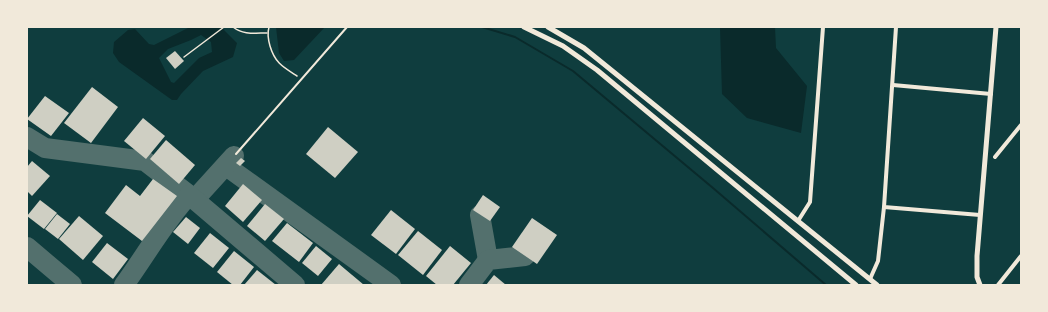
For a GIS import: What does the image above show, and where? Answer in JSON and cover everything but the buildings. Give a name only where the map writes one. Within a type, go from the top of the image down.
[{"type":"street","points":[[524,27],[563,46],[597,70],[856,285]]},
{"type":"street","points":[[548,27],[584,48],[877,285]]},
{"type":"street","points":[[798,221],[810,202],[823,27]]},
{"type":"street","points":[[870,279],[878,261],[884,207],[896,27]]},
{"type":"street","points":[[980,285],[977,277],[980,215],[996,27]]},
{"type":"street","points":[[893,85],[990,94]]},
{"type":"street","points":[[995,157],[1021,125]]},
{"type":"street","points":[[884,207],[980,215]]},
{"type":"street","points":[[998,285],[1021,256]]},
{"type":"lane","points":[[236,154],[347,27]]},
{"type":"path","points":[[184,57],[223,27]]},
{"type":"path","points":[[233,27],[239,32],[268,33]]},
{"type":"path","points":[[269,27],[268,33],[274,57],[283,68],[302,79]]},
{"type":"water","points":[[190,27],[223,27],[224,30],[237,43],[233,57],[203,71],[177,100],[172,100],[119,62],[113,53],[114,42],[128,30],[135,29],[149,44],[154,45]],"holes":[[[201,35],[211,42],[212,52],[199,58],[174,83],[171,82],[159,58],[168,49]]]},
{"type":"water","points":[[276,27],[325,27],[294,60],[284,61],[279,53]]},
{"type":"water","points":[[720,27],[775,27],[776,48],[807,86],[801,133],[747,118],[722,94]]},
{"type":"waterway","points":[[482,27],[515,37],[573,71],[826,285]]},
{"type":"taxiway","points":[[27,137],[45,148],[145,161],[189,195]]},
{"type":"taxiway","points":[[195,199],[234,156]]},
{"type":"taxiway","points":[[226,166],[391,285]]},
{"type":"taxiway","points":[[124,285],[163,227],[189,195],[295,285]]},
{"type":"taxiway","points":[[480,215],[488,260]]},
{"type":"taxiway","points":[[27,247],[72,285]]},
{"type":"taxiway","points":[[469,285],[488,260],[525,256]]}]
